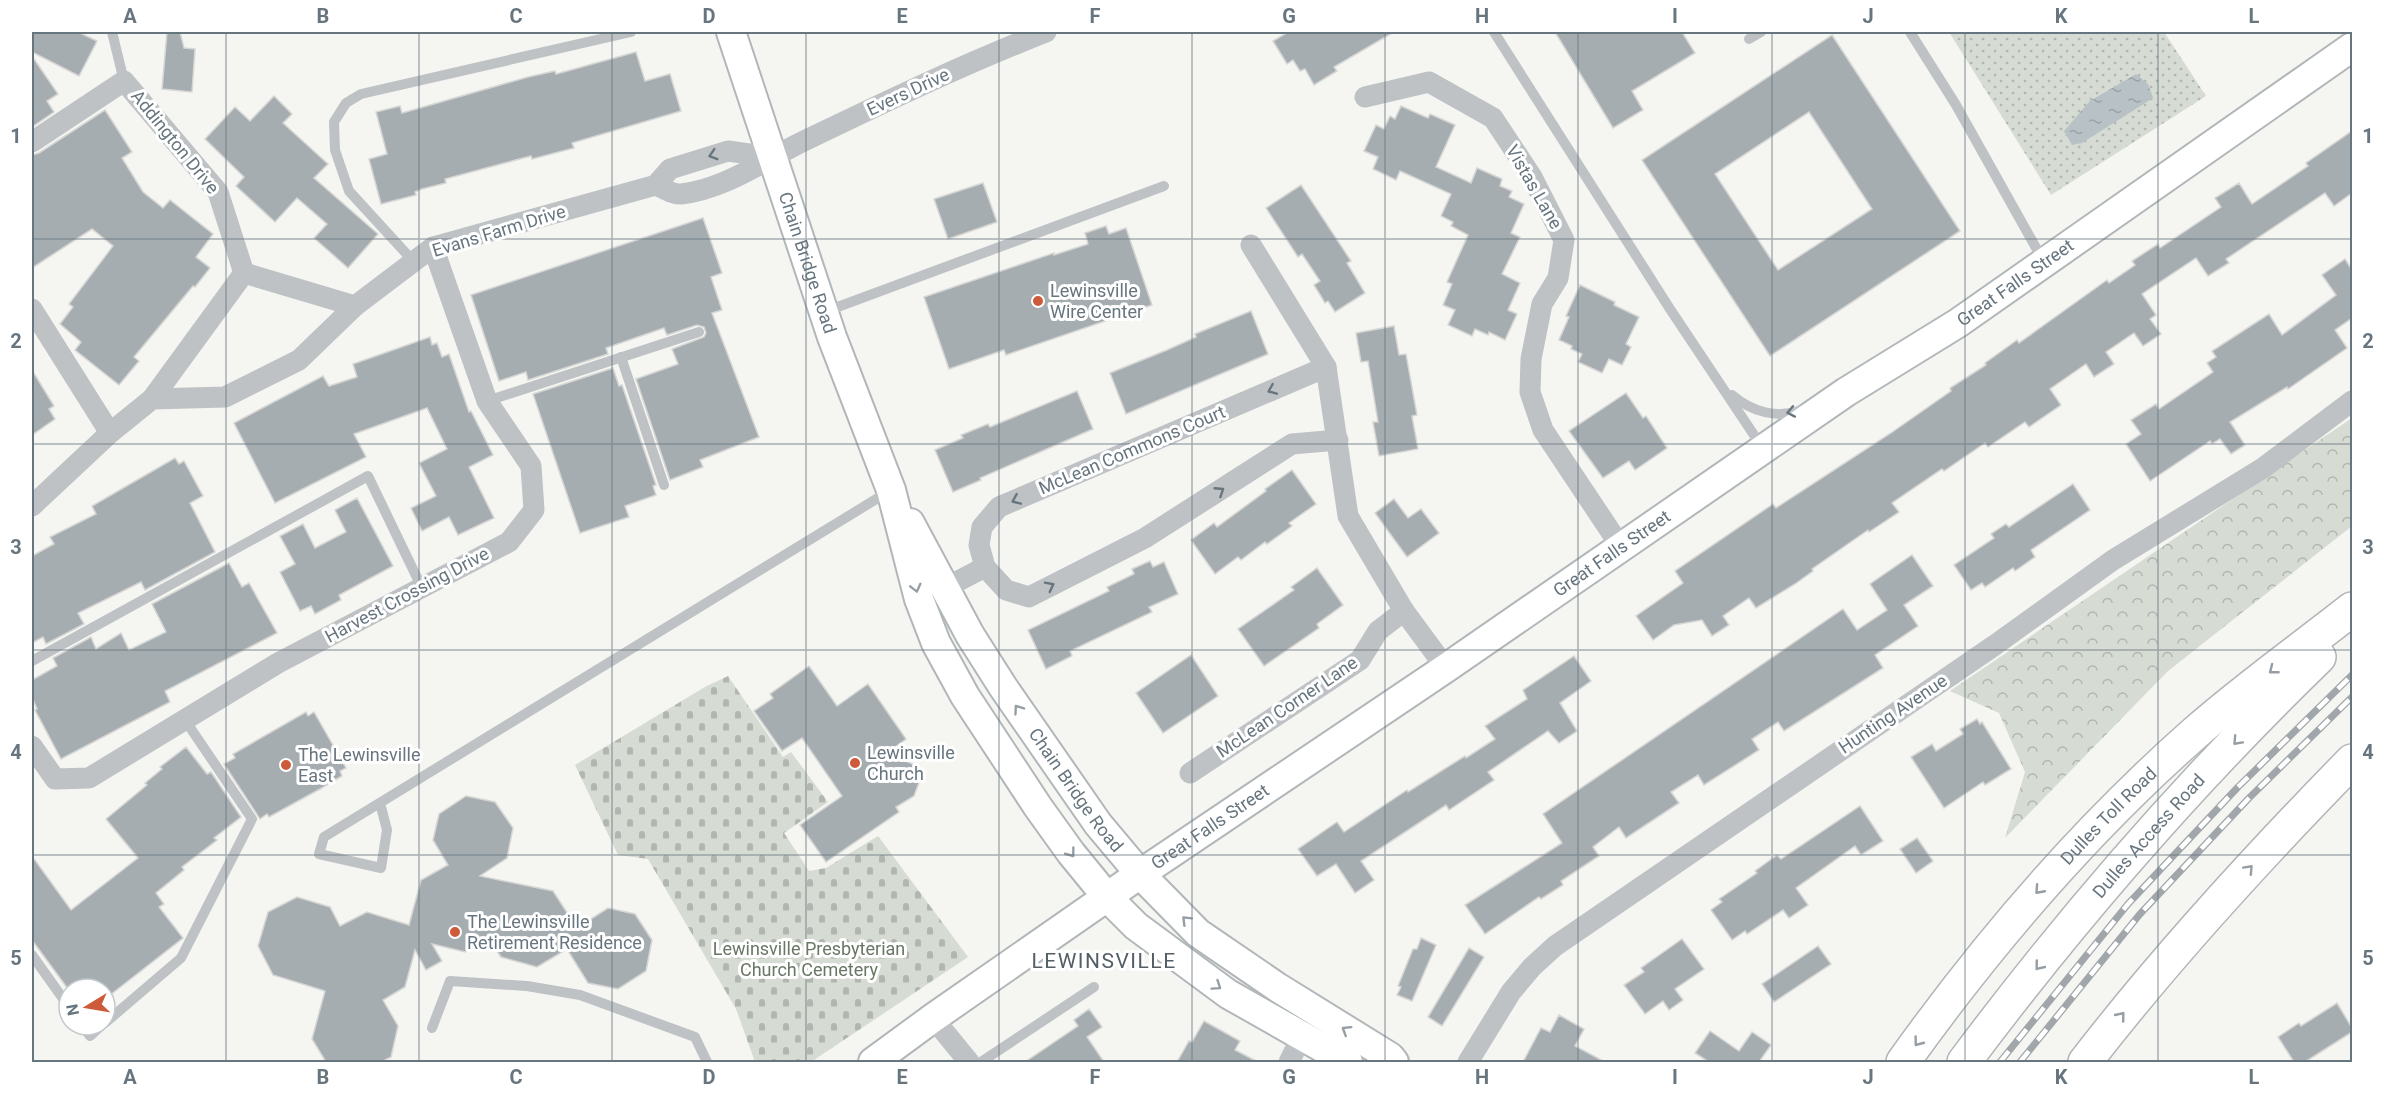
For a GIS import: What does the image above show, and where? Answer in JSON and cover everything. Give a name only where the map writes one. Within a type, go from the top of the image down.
[{"type":"highway","name":"Dulles Toll Road","points":[[1903,1062],[1978,963],[2037,891],[2115,809],[2194,734],[2352,609]]},
{"type":"highway","name":"Dulles Access Road","points":[[1964,1062],[2058,941],[2117,871],[2256,720],[2352,625]]},
{"type":"highway","points":[[2085,1062],[2149,982],[2230,889],[2352,761]]},
{"type":"main road","name":"Chain Bridge Road","points":[[731,32],[824,312],[891,490],[919,599],[936,643],[965,696],[1071,853],[1107,897],[1136,926],[1228,994],[1295,1050],[1348,1062]]},
{"type":"main road","name":"Great Falls Street","points":[[873,1062],[1140,874],[1446,668],[1763,449],[1846,393],[1958,323],[2352,47]]},
{"type":"main road","name":"Chain Bridge Road","points":[[891,490],[970,635],[1003,687],[1098,824],[1140,874],[1198,933],[1277,987],[1390,1057],[1394,1062]]},
{"type":"street","name":"Evers Drive","points":[[771,157],[969,62],[1046,32]]},
{"type":"street","points":[[32,142],[124,81]]},
{"type":"street","name":"Addington Drive","points":[[124,81],[218,192],[244,273]]},
{"type":"street","name":"Vistas Lane","points":[[1365,96],[1429,82],[1493,118],[1532,177],[1564,240],[1558,278],[1542,304],[1531,358],[1530,392],[1543,430],[1621,547]]},
{"type":"street","name":"Evans Farm Drive","points":[[152,399],[225,397],[299,360],[355,306],[434,248],[656,185],[670,169],[728,151],[771,157]]},
{"type":"street","points":[[656,185],[679,195],[729,180],[771,157]]},
{"type":"street","points":[[1251,245],[1326,367],[1348,516],[1404,611],[1446,668]]},
{"type":"street","name":"Harvest Crossing Drive","points":[[32,746],[56,779],[89,778],[278,663],[509,542],[534,510],[531,466],[487,401],[434,248]]},
{"type":"street","points":[[32,507],[110,433],[152,399],[244,273],[355,306]]},
{"type":"street","points":[[32,309],[110,433]]},
{"type":"street","name":"McLean Commons Court","points":[[985,567],[979,545],[982,527],[999,507],[1326,367]]},
{"type":"street","name":"Hunting Avenue","points":[[1468,1062],[1511,992],[1532,967],[1555,946],[1985,651],[2113,560],[2263,468],[2352,401]]},
{"type":"street","points":[[945,588],[985,567],[1006,590],[1029,597],[1145,538],[1292,444],[1338,440]]},
{"type":"street","name":"McLean Corner Lane","points":[[1190,773],[1360,660],[1378,631],[1404,611]]},
{"type":"street","points":[[933,1018],[969,1062]]},
{"type":"lane","points":[[112,32],[124,81]]},
{"type":"lane","points":[[414,262],[349,191],[335,150],[334,122],[346,102],[361,94],[632,32]]},
{"type":"lane","points":[[1494,32],[1664,300],[1763,449]]},
{"type":"lane","points":[[1749,39],[1761,32]]},
{"type":"lane","points":[[1910,32],[1956,105],[2044,263]]},
{"type":"lane","points":[[824,312],[1164,186]]},
{"type":"lane","points":[[487,401],[699,332]]},
{"type":"lane","points":[[621,357],[664,485]]},
{"type":"lane","points":[[1720,384],[1746,406],[1778,415],[1795,413],[1846,393]]},
{"type":"lane","points":[[32,661],[368,476],[422,588]]},
{"type":"lane","points":[[380,803],[387,830],[381,868],[319,854],[324,837],[891,490]]},
{"type":"lane","points":[[117,1013],[181,958],[252,819],[185,720]]},
{"type":"lane","points":[[32,955],[57,990]]},
{"type":"lane","points":[[432,1028],[450,981],[527,986],[580,996],[695,1037],[707,1062]]},
{"type":"lane","points":[[981,1062],[1094,987]]},
{"type":"green space","points":[[1949,32],[2164,32],[2206,96],[2051,195]]},
{"type":"green space","points":[[2352,418],[2352,526],[2168,671],[2005,838],[2025,772],[1999,713],[1950,691]]},
{"type":"green space","name":"Lewinsville Presbyterian Church Cemetery","points":[[728,676],[783,757],[791,752],[828,802],[784,833],[809,871],[826,868],[878,836],[968,957],[811,1062],[755,1062],[736,1009],[648,859],[618,855],[575,765],[705,687]]},
{"type":"water","points":[[2136,74],[2148,84],[2153,98],[2082,143],[2072,145],[2064,131],[2090,101]]},
{"type":"building","points":[[32,32],[78,32],[97,41],[79,76],[32,52]]},
{"type":"building","points":[[167,32],[180,32],[184,48],[195,49],[192,92],[162,89]]},
{"type":"building","points":[[1288,32],[1394,32],[1334,67],[1337,71],[1314,85],[1305,69],[1300,71],[1293,60],[1287,64],[1273,41]]},
{"type":"building","points":[[1555,32],[1682,32],[1695,53],[1632,91],[1643,110],[1613,128]]},
{"type":"building","points":[[1832,35],[1960,231],[1770,356],[1642,160]],"holes":[[[1809,112],[1872,209],[1778,270],[1715,174]]]},
{"type":"building","points":[[636,52],[645,81],[670,74],[681,111],[572,143],[574,148],[532,159],[531,156],[445,179],[446,183],[422,189],[415,192],[416,195],[381,204],[369,159],[387,154],[376,112],[400,106],[402,113],[528,77],[555,71],[556,74]]},
{"type":"building","points":[[32,56],[58,94],[47,101],[54,112],[32,127]]},
{"type":"building","points":[[274,96],[292,114],[283,123],[328,164],[314,178],[378,234],[348,268],[314,238],[327,224],[297,198],[275,222],[236,186],[244,177],[205,139],[235,107],[250,121]]},
{"type":"building","points":[[1401,106],[1428,118],[1430,114],[1455,125],[1436,167],[1471,183],[1477,168],[1502,179],[1500,186],[1512,191],[1509,197],[1524,204],[1511,233],[1520,237],[1502,274],[1520,283],[1508,310],[1517,314],[1505,340],[1489,332],[1488,335],[1475,329],[1472,336],[1448,325],[1455,310],[1443,305],[1452,284],[1447,282],[1468,235],[1451,226],[1453,222],[1441,216],[1451,194],[1400,171],[1396,180],[1373,169],[1378,157],[1364,151],[1376,125],[1384,129],[1390,116],[1395,119]]},
{"type":"building","points":[[105,110],[132,152],[122,158],[143,192],[163,208],[170,200],[213,234],[196,257],[210,268],[134,357],[139,361],[119,385],[75,350],[81,342],[60,324],[73,307],[69,304],[113,246],[92,229],[32,268],[32,155],[39,153]]},
{"type":"building","points":[[2352,131],[2352,193],[2334,206],[2325,193],[2226,259],[2229,263],[2208,276],[2196,258],[2142,294],[2156,315],[2150,319],[2161,334],[2143,346],[2134,333],[2106,352],[2114,364],[2094,377],[2086,364],[2050,389],[2061,405],[2029,427],[2025,422],[1988,447],[1985,443],[1944,471],[1942,469],[1892,503],[1899,512],[1869,532],[1868,530],[1812,569],[1813,571],[1795,584],[1756,608],[1749,598],[1723,616],[1729,625],[1712,636],[1702,620],[1674,625],[1653,640],[1636,616],[1683,583],[1675,571],[1773,504],[1776,508],[1891,433],[1951,391],[1950,388],[1986,365],[1985,363],[2017,340],[2019,343],[2107,280],[2109,283],[2135,265],[2132,261],[2158,244],[2160,248],[2221,207],[2215,198],[2239,183],[2252,204],[2308,166],[2306,163]]},
{"type":"building","points":[[983,183],[997,222],[948,239],[934,199]]},
{"type":"building","points":[[1301,185],[1351,261],[1347,263],[1365,293],[1335,312],[1328,301],[1325,303],[1314,285],[1320,281],[1302,254],[1298,257],[1266,208]]},
{"type":"building","points":[[703,218],[722,273],[711,277],[722,310],[712,313],[759,437],[700,460],[703,467],[670,480],[636,379],[678,364],[672,349],[704,337],[706,333],[704,327],[697,325],[667,335],[664,328],[606,348],[608,354],[528,380],[526,372],[499,381],[471,295]]},
{"type":"building","name":"Lewinsville Wire Center","points":[[1106,226],[1109,234],[1126,228],[1152,305],[1006,355],[1004,350],[949,369],[924,297],[1054,253],[1054,255],[1088,244],[1085,233]]},
{"type":"building","points":[[2345,259],[2352,270],[2352,318],[2335,330],[2347,348],[2288,389],[2287,387],[2230,422],[2245,445],[2231,454],[2220,439],[2212,444],[2210,441],[2150,481],[2126,444],[2141,434],[2131,420],[2156,404],[2159,409],[2213,372],[2207,363],[2216,357],[2212,351],[2269,314],[2282,335],[2336,295],[2322,275]]},
{"type":"building","points":[[1580,285],[1639,317],[1626,344],[1631,347],[1622,365],[1609,359],[1602,373],[1578,362],[1582,354],[1559,340],[1569,317],[1566,316]]},
{"type":"building","points":[[1251,311],[1268,354],[1126,414],[1110,373],[1167,350],[1196,337],[1195,334]]},
{"type":"building","points":[[1394,326],[1399,355],[1406,354],[1417,415],[1412,416],[1418,449],[1379,456],[1373,422],[1378,422],[1368,361],[1361,362],[1356,333]]},
{"type":"building","points":[[430,337],[432,345],[437,343],[442,357],[449,354],[469,412],[471,411],[493,455],[469,467],[494,518],[458,535],[449,517],[422,531],[411,508],[436,496],[419,463],[447,449],[427,408],[354,434],[366,457],[275,503],[234,423],[323,376],[329,386],[357,377],[353,364]]},
{"type":"building","points":[[613,368],[619,386],[622,385],[656,485],[653,486],[656,495],[625,506],[629,517],[580,533],[533,394]]},
{"type":"building","points":[[32,370],[54,406],[49,409],[55,419],[32,435]]},
{"type":"building","points":[[1077,391],[1093,429],[953,492],[935,450],[963,438],[961,435],[988,424],[990,427]]},
{"type":"building","points":[[1626,393],[1643,418],[1646,416],[1667,448],[1635,470],[1629,461],[1603,478],[1569,431]]},
{"type":"building","points":[[175,458],[179,464],[184,461],[203,496],[190,503],[215,552],[145,590],[141,582],[78,613],[84,624],[46,644],[43,637],[32,643],[32,556],[54,544],[50,537],[96,514],[92,506]]},
{"type":"building","points":[[1292,470],[1316,504],[1289,523],[1292,526],[1267,544],[1265,542],[1241,560],[1238,557],[1215,574],[1191,540],[1214,523],[1217,527]]},
{"type":"building","points":[[2073,484],[2090,510],[2031,550],[2035,557],[2015,571],[2013,568],[1985,587],[1982,583],[1971,590],[1954,565],[1994,538],[1991,534],[2006,524],[2009,527]]},
{"type":"building","points":[[357,498],[393,566],[339,595],[341,600],[315,614],[311,606],[300,611],[280,572],[295,564],[280,536],[303,524],[315,548],[346,532],[335,510]]},
{"type":"building","points":[[1394,499],[1408,518],[1421,509],[1439,533],[1407,557],[1375,513]]},
{"type":"building","points":[[1912,555],[1933,586],[1904,605],[1918,626],[1875,655],[1883,668],[1784,731],[1778,722],[1752,739],[1759,750],[1704,785],[1698,775],[1671,792],[1679,803],[1626,838],[1619,827],[1593,847],[1599,856],[1561,881],[1563,885],[1541,899],[1539,897],[1485,934],[1465,905],[1562,843],[1543,814],[1843,609],[1857,630],[1887,610],[1870,584]]},
{"type":"building","points":[[1150,561],[1153,567],[1164,562],[1178,594],[1149,607],[1152,612],[1070,651],[1072,656],[1046,669],[1028,630],[1109,591],[1107,587],[1134,574],[1132,569]]},
{"type":"building","points":[[229,563],[242,587],[249,583],[277,633],[165,691],[170,702],[61,759],[35,710],[37,709],[32,697],[32,680],[57,666],[53,658],[91,637],[96,649],[121,633],[129,650],[166,632],[152,604]]},
{"type":"building","points":[[1317,568],[1343,605],[1317,624],[1319,628],[1264,666],[1238,629],[1294,590],[1291,587]]},
{"type":"building","points":[[1191,655],[1218,696],[1163,733],[1136,693]]},
{"type":"building","points":[[1574,656],[1591,681],[1560,703],[1577,731],[1559,743],[1548,731],[1488,772],[1494,780],[1449,810],[1446,805],[1361,861],[1374,880],[1355,893],[1336,864],[1317,876],[1298,849],[1337,822],[1344,832],[1407,790],[1408,792],[1495,739],[1485,726],[1527,699],[1523,690]]},
{"type":"building","name":"Lewinsville Church","points":[[809,666],[837,706],[868,684],[906,739],[887,753],[915,765],[920,780],[914,796],[896,807],[899,812],[826,862],[800,825],[842,796],[802,738],[782,751],[754,711],[773,698],[770,694]]},
{"type":"building","name":"The Lewinsville East","points":[[306,712],[308,716],[314,712],[346,768],[340,771],[342,776],[269,817],[267,814],[260,819],[224,764],[235,758],[233,754]]},
{"type":"building","points":[[1977,719],[1980,724],[1982,722],[2011,769],[1985,785],[1983,782],[1944,808],[1911,757],[1932,744],[1936,751],[1963,734],[1960,729]]},
{"type":"building","points":[[186,747],[207,774],[211,772],[241,817],[214,838],[217,840],[182,867],[184,870],[156,893],[164,904],[159,907],[183,938],[117,990],[117,977],[59,977],[32,940],[32,856],[71,910],[138,858],[106,819],[147,785],[145,783],[162,769],[160,767]]},
{"type":"building","name":"The Lewinsville Retirement Residence","points":[[466,796],[495,802],[513,828],[507,858],[480,876],[553,891],[577,928],[608,908],[635,914],[652,940],[646,971],[618,989],[588,983],[567,949],[537,967],[501,957],[488,937],[465,952],[432,944],[442,961],[426,970],[415,950],[405,987],[383,1000],[398,1026],[391,1057],[381,1062],[326,1062],[312,1039],[325,991],[273,975],[258,946],[268,912],[297,897],[330,907],[340,926],[367,912],[409,925],[421,880],[448,865],[433,840],[439,814]]},
{"type":"building","points":[[1860,806],[1883,841],[1861,855],[1855,846],[1796,888],[1808,905],[1789,918],[1783,910],[1747,934],[1745,931],[1732,940],[1711,910],[1722,902],[1719,899],[1757,873],[1755,871],[1777,855],[1781,859]]},
{"type":"building","points":[[1917,838],[1933,861],[1916,873],[1900,849]]},
{"type":"building","points":[[1421,938],[1436,945],[1412,1001],[1397,995],[1401,987],[1398,986],[1413,949],[1417,949]]},
{"type":"building","points":[[1682,939],[1704,969],[1675,989],[1683,1000],[1669,1010],[1663,1001],[1645,1014],[1624,985],[1644,972],[1641,968]]},
{"type":"building","points":[[1818,946],[1831,964],[1774,1002],[1762,984]]},
{"type":"building","points":[[1469,948],[1484,957],[1442,1026],[1428,1017]]},
{"type":"building","points":[[2337,1003],[2352,1028],[2352,1032],[2305,1062],[2294,1062],[2278,1037],[2299,1023],[2301,1026]]},
{"type":"building","points":[[1089,1009],[1102,1027],[1087,1037],[1104,1062],[1025,1062],[1078,1026],[1074,1020]]},
{"type":"building","points":[[1559,1015],[1584,1029],[1575,1046],[1605,1062],[1523,1062],[1541,1028],[1550,1032]]},
{"type":"building","points":[[1204,1021],[1240,1041],[1235,1050],[1258,1062],[1177,1062]]},
{"type":"building","points":[[1710,1031],[1739,1051],[1752,1032],[1771,1045],[1759,1062],[1709,1062],[1695,1053]]},
{"type":"railway","points":[[2000,1062],[2128,904],[2238,787],[2352,675]]},
{"type":"railway","points":[[2020,1062],[2140,914],[2249,798],[2352,697]]},
{"type":"place","name":"Lewinsville Wire Center","points":[[1038,301]]},
{"type":"place","name":"Lewinsville Church","points":[[855,763]]},
{"type":"place","name":"The Lewinsville East","points":[[286,765]]},
{"type":"place","name":"The Lewinsville Retirement Residence","points":[[455,932]]},
{"type":"district","name":"LEWINSVILLE","points":[[1104,961]]}]
